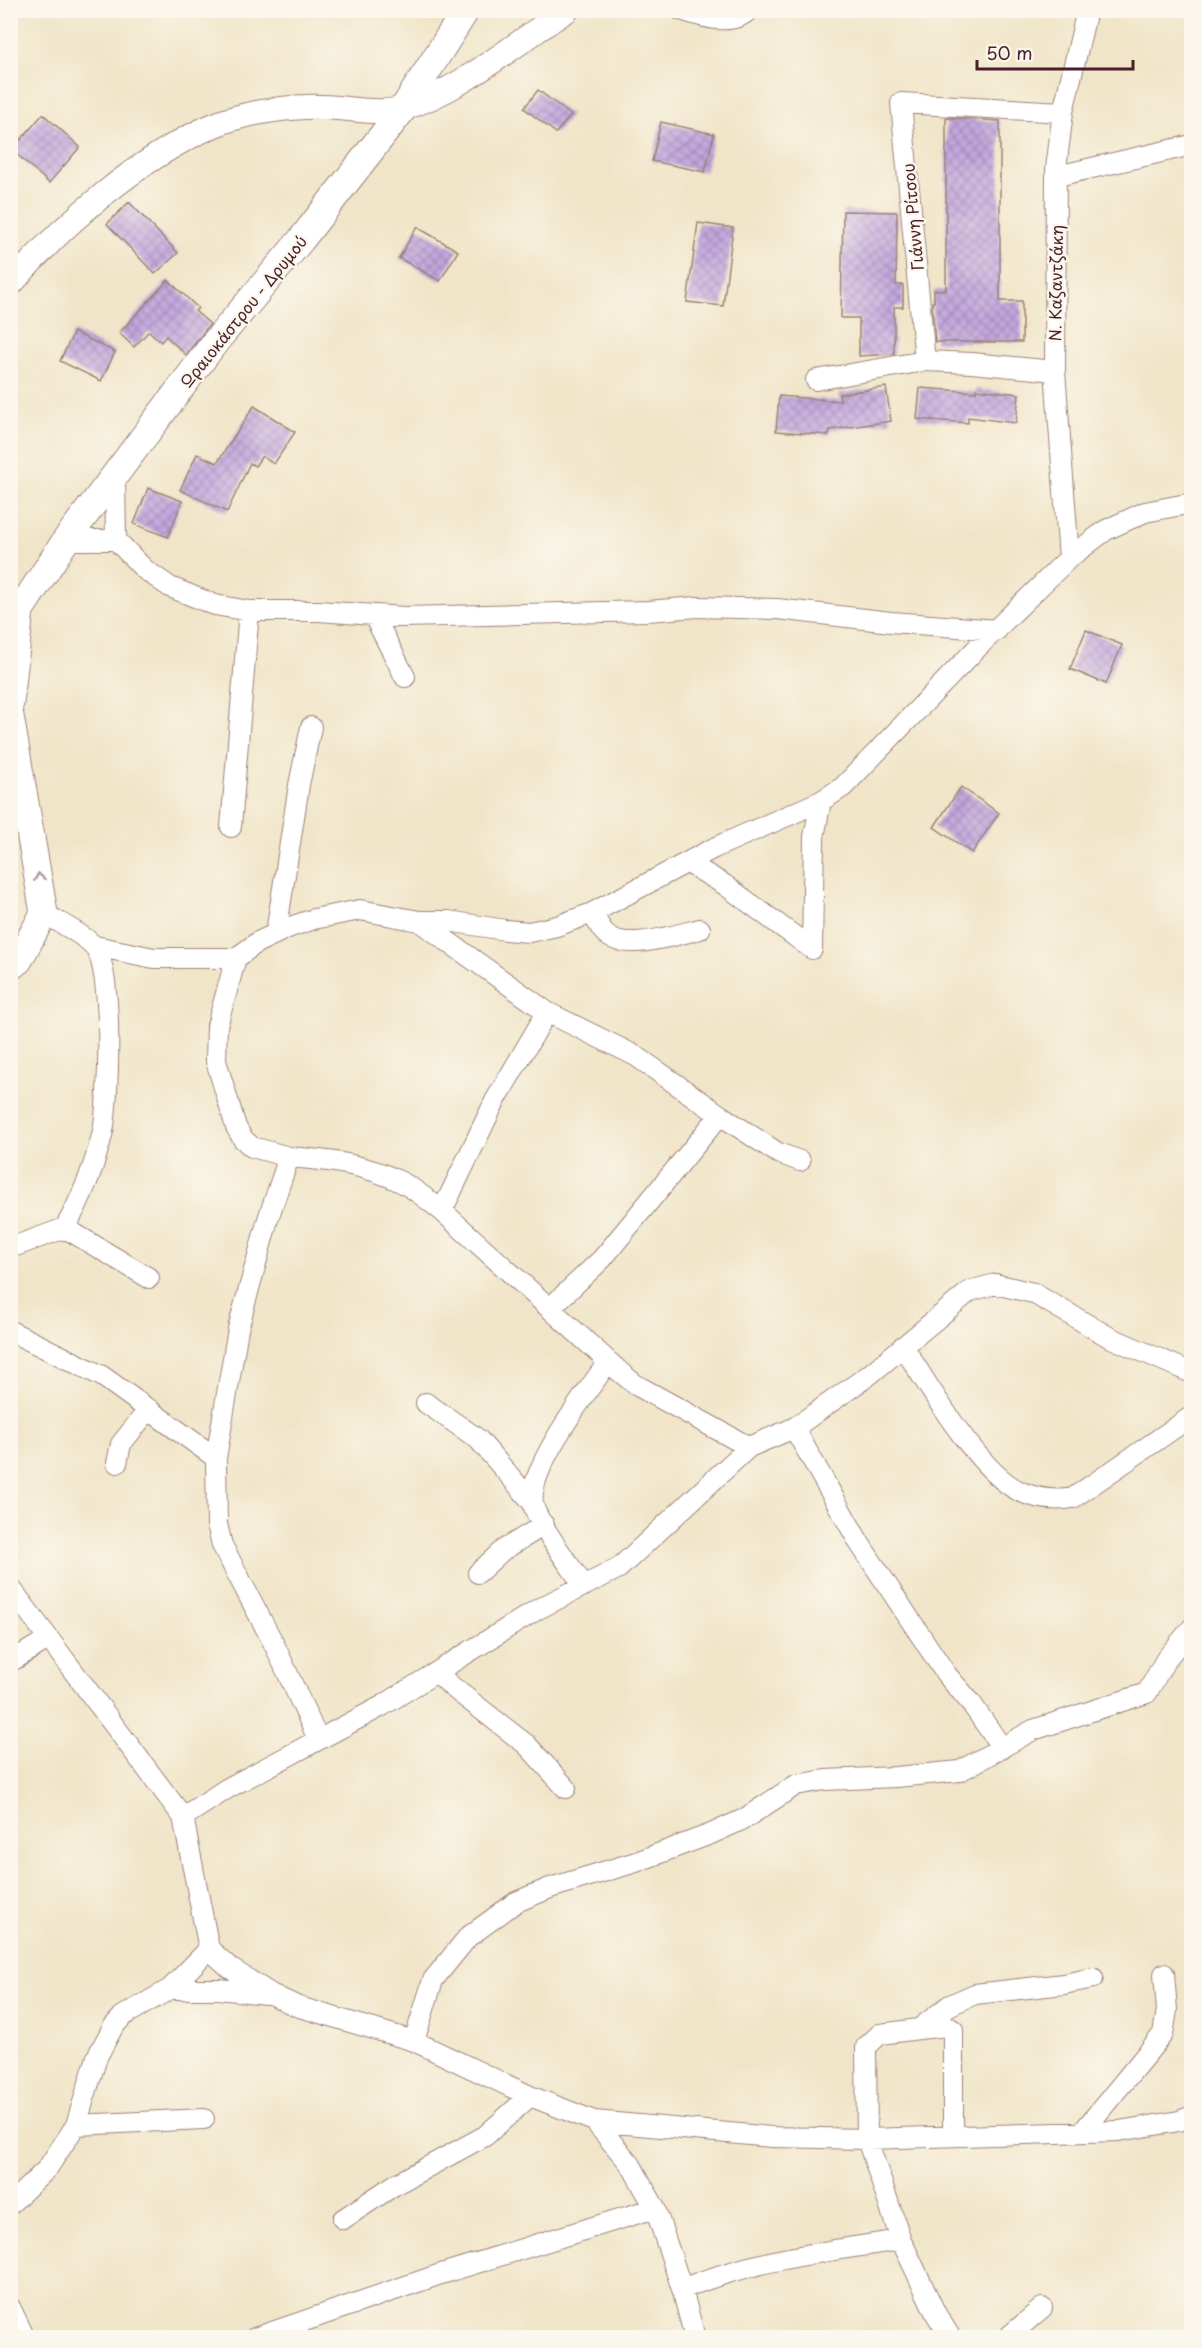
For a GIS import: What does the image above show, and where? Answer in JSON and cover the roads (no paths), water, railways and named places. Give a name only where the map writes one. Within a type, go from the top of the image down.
[{"type":"main road","name":"Ωραιοκάστρου - Δρυμού","points":[[15,611],[216,341],[301,240],[403,109],[466,10]]},
{"type":"main road","points":[[10,703],[15,611]]},
{"type":"main road","points":[[10,716],[44,914],[19,960],[10,967]]},
{"type":"street","points":[[10,285],[59,231],[92,203],[180,142],[214,125],[305,107],[403,109],[462,80],[567,10]]},
{"type":"street","points":[[681,10],[723,20],[740,19],[749,10]]},
{"type":"street","name":"Ν. Καζαντζάκη","points":[[1069,558],[1054,371],[1057,176],[1063,112],[1087,10]]},
{"type":"street","name":"Γιάννη Ρίτσου","points":[[925,361],[901,103],[1063,112]]},
{"type":"street","points":[[1057,176],[1191,145]]},
{"type":"street","points":[[816,380],[925,361],[1054,371]]},
{"type":"street","points":[[115,477],[116,540],[144,569],[170,587],[215,604],[249,611],[318,611],[374,615],[648,611],[697,607],[765,608],[997,630]]},
{"type":"street","points":[[44,914],[95,946],[154,958],[236,958],[258,942],[314,918],[360,910],[419,921],[448,921],[529,932],[557,926],[592,913],[714,848],[821,801],[843,787],[981,644],[1069,558],[1106,530],[1145,512],[1191,503]]},
{"type":"street","points":[[66,540],[116,540]]},
{"type":"street","points":[[231,827],[249,611]]},
{"type":"street","points":[[374,615],[405,677]]},
{"type":"street","points":[[276,933],[299,785],[311,727]]},
{"type":"street","points":[[688,863],[725,885],[812,949],[813,837],[821,801]]},
{"type":"street","points":[[592,913],[606,935],[622,941],[638,943],[700,929]]},
{"type":"street","points":[[419,921],[547,1012],[636,1056],[778,1153],[800,1161]]},
{"type":"street","points":[[10,1248],[65,1228],[86,1185],[103,1128],[108,1012],[102,961],[95,946]]},
{"type":"street","points":[[236,958],[217,1026],[216,1061],[236,1127],[243,1139],[252,1147],[288,1157],[335,1160],[401,1182],[442,1211],[608,1362],[636,1384],[750,1447]]},
{"type":"street","points":[[442,1211],[495,1101],[547,1012]]},
{"type":"street","points":[[550,1308],[602,1259],[720,1115]]},
{"type":"street","points":[[288,1157],[268,1219],[238,1329],[216,1458],[217,1524],[222,1545],[274,1644],[318,1739]]},
{"type":"street","points":[[65,1228],[149,1278]]},
{"type":"street","points":[[183,1817],[228,1788],[339,1730],[438,1673],[538,1609],[619,1568],[750,1447],[794,1428],[869,1375],[970,1292],[995,1284],[1033,1293],[1108,1337],[1191,1373]]},
{"type":"street","points":[[10,1331],[102,1376],[216,1458]]},
{"type":"street","points":[[903,1346],[960,1433],[997,1475],[1018,1491],[1042,1498],[1058,1501],[1073,1498],[1191,1416]]},
{"type":"street","points":[[533,1503],[539,1471],[569,1416],[608,1362]]},
{"type":"street","points":[[426,1403],[478,1439],[533,1503],[544,1526],[584,1586]]},
{"type":"street","points":[[117,1463],[121,1444],[149,1408]]},
{"type":"street","points":[[794,1428],[860,1544],[946,1674],[1002,1748]]},
{"type":"street","points":[[478,1573],[503,1550],[544,1526]]},
{"type":"street","points":[[10,1587],[183,1817],[209,1949],[230,1968],[271,1994],[296,2006],[414,2041],[530,2096],[594,2121],[772,2137],[867,2139],[1144,2129],[1191,2116]]},
{"type":"street","points":[[414,2041],[433,1980],[468,1937],[516,1902],[550,1888],[711,1834],[744,1819],[796,1785],[825,1780],[960,1771],[1045,1725],[1147,1693],[1166,1659],[1191,1628]]},
{"type":"street","points":[[10,1662],[48,1639]]},
{"type":"street","points":[[438,1673],[451,1686],[527,1745],[567,1788]]},
{"type":"street","points":[[10,2205],[47,2169],[76,2125],[97,2057],[113,2027],[123,2016],[170,1989],[209,1949]]},
{"type":"street","points":[[1084,2130],[1163,2034],[1167,2010],[1164,1974]]},
{"type":"street","points":[[919,2028],[950,2005],[975,1994],[1064,1984],[1093,1978]]},
{"type":"street","points":[[170,1989],[218,1989],[271,1994]]},
{"type":"street","points":[[951,2337],[936,2314],[901,2240],[867,2139],[867,2048],[880,2034],[947,2026],[953,2030],[953,2135]]},
{"type":"street","points":[[343,2219],[396,2184],[484,2136],[530,2096]]},
{"type":"street","points":[[76,2125],[204,2119]]},
{"type":"street","points":[[594,2121],[631,2165],[655,2208],[695,2337]]},
{"type":"street","points":[[255,2337],[438,2275],[655,2208]]},
{"type":"street","points":[[682,2289],[701,2281],[790,2257],[901,2240]]},
{"type":"street","points":[[1007,2337],[1042,2308]]}]
